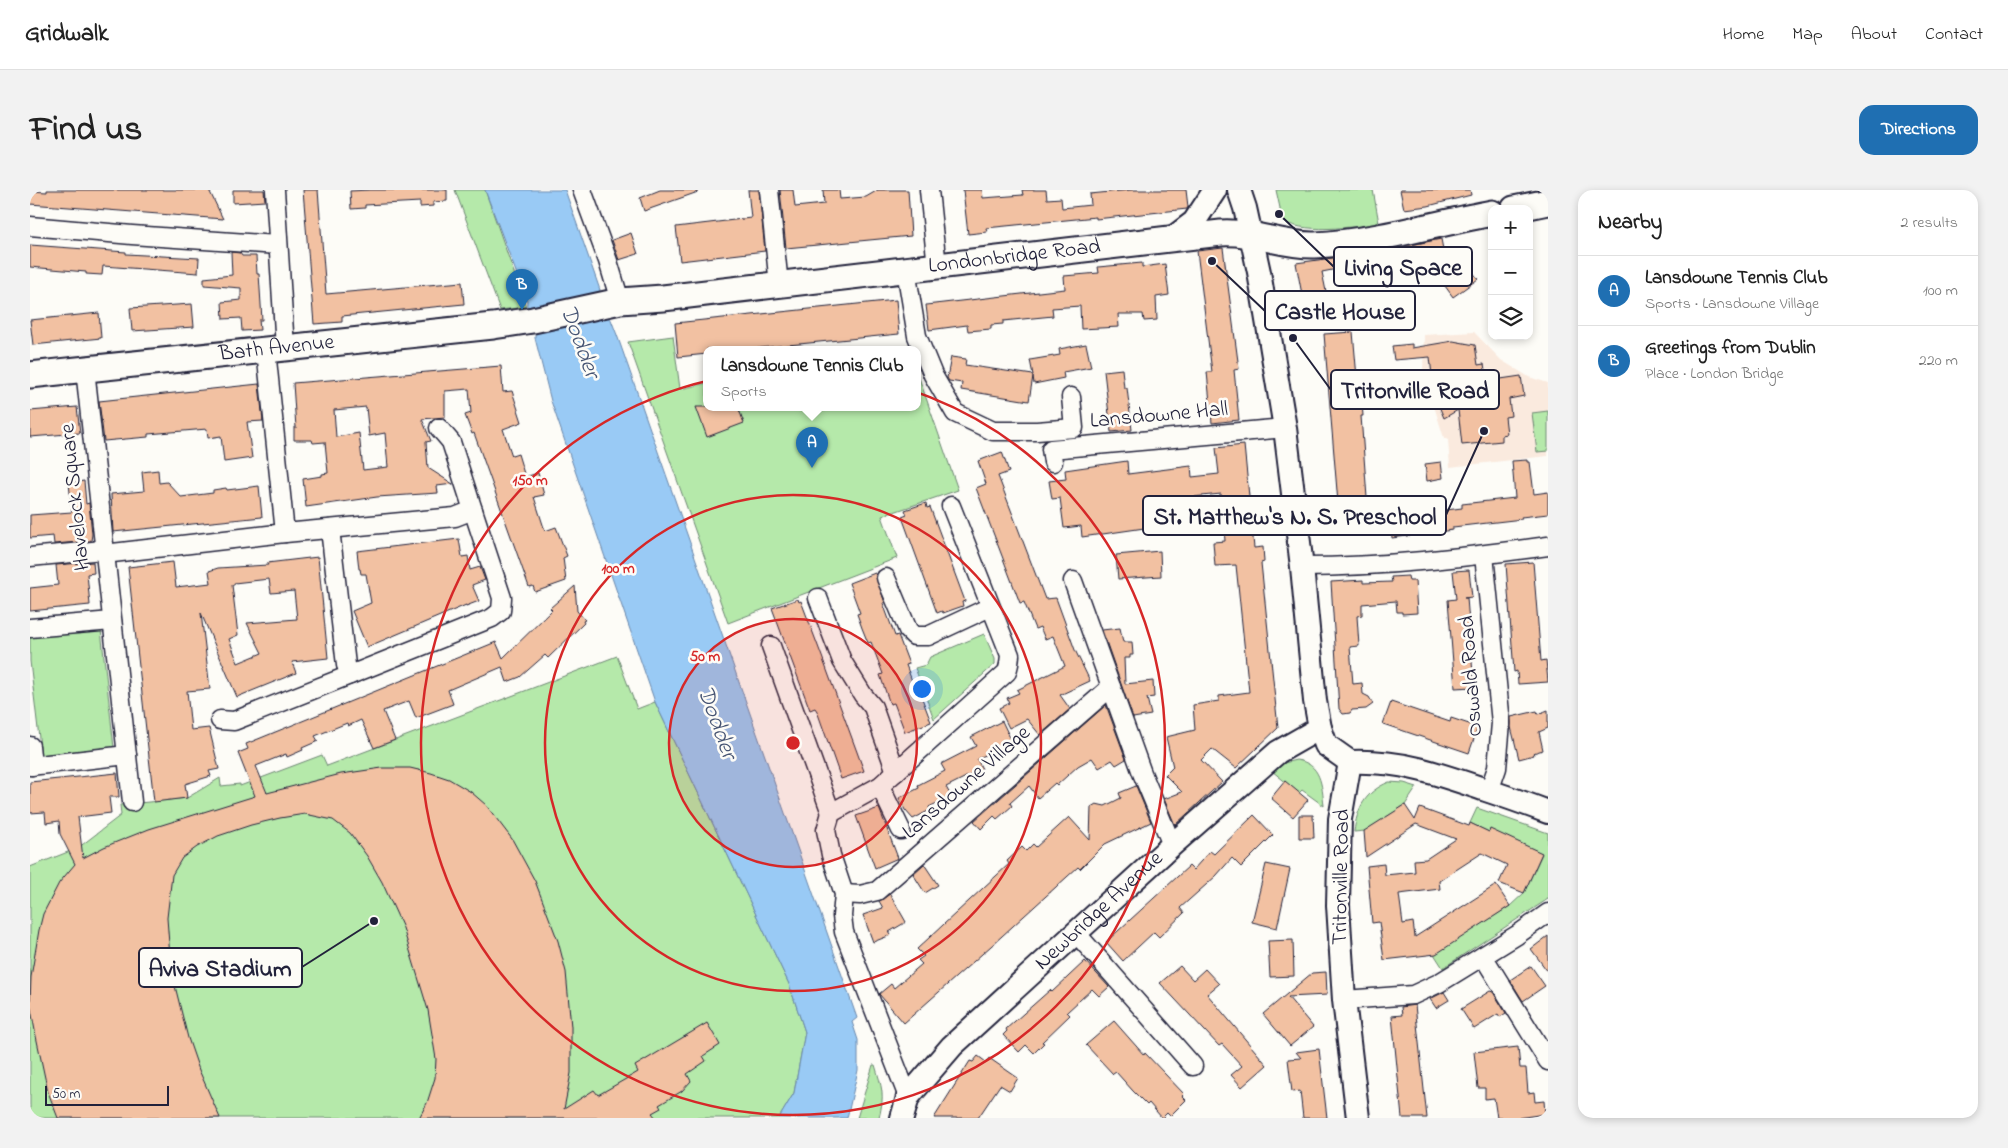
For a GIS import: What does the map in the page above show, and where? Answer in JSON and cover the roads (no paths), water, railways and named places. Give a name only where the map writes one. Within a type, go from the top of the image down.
[{"type":"main road","name":"Londonbridge Road","points":[[612,303],[1229,233],[1251,234],[1286,243],[1314,245],[1379,236],[1488,214]]},
{"type":"main road","name":"Bath Avenue","points":[[30,375],[527,321],[612,303]]},
{"type":"street","points":[[275,190],[278,245],[275,349],[285,533]]},
{"type":"street","points":[[582,190],[608,260],[612,303]]},
{"type":"street","points":[[769,190],[779,285]]},
{"type":"street","points":[[930,190],[936,267]]},
{"type":"street","points":[[1170,240],[1194,222],[1215,190]]},
{"type":"street","points":[[1239,190],[1251,234],[1285,428],[1302,567],[1315,701],[1320,728],[1326,746],[1350,762],[1376,761],[1431,772],[1548,812]]},
{"type":"street","points":[[30,226],[278,245]]},
{"type":"street","points":[[906,270],[917,336],[933,375],[955,413],[993,432],[1074,428],[1071,397]]},
{"type":"street","name":"Havelock Square","points":[[85,369],[132,802]]},
{"type":"street","points":[[220,720],[234,721],[492,618],[501,611],[502,598],[451,442],[439,428]]},
{"type":"street","name":"Lansdowne Hall","points":[[1053,462],[1051,449],[1285,428]]},
{"type":"street","points":[[831,813],[880,786],[1007,672],[1016,660],[1010,655],[951,506]]},
{"type":"street","points":[[30,557],[201,543],[455,517],[473,510]]},
{"type":"street","points":[[330,529],[346,665],[350,675]]},
{"type":"street","points":[[1302,567],[1365,566],[1484,555],[1548,546]]},
{"type":"street","name":"Oswald Road","points":[[1484,555],[1501,723],[1497,768],[1489,791]]},
{"type":"street","points":[[886,578],[908,630],[914,636],[928,636],[990,606]]},
{"type":"street","points":[[1073,581],[1111,687],[1172,845]]},
{"type":"street","points":[[818,598],[842,661],[863,695],[873,707],[896,772]]},
{"type":"street","points":[[30,628],[112,621]]},
{"type":"street","points":[[771,646],[831,813],[826,830],[831,855],[844,894],[842,916],[844,932],[905,1107]]},
{"type":"street","name":"Lansdowne Village","points":[[844,894],[860,895],[877,891],[1111,687]]},
{"type":"street","name":"Newbridge Avenue","points":[[905,1107],[952,1046],[1172,845],[1278,752],[1320,728]]},
{"type":"street","points":[[30,746],[31,766],[127,755]]},
{"type":"street","name":"Tritonville Road","points":[[1350,762],[1340,819],[1338,904],[1344,1000],[1358,1118]]},
{"type":"street","name":"Lansdowne Village","points":[[880,786],[900,830]]},
{"type":"street","points":[[1344,1000],[1413,995],[1438,983],[1483,956],[1548,912]]},
{"type":"street","points":[[1076,933],[1193,1066]]},
{"type":"street","points":[[1483,956],[1548,1061]]},
{"type":"water","name":"Dodder","points":[[485,190],[565,190],[600,290],[599,295],[605,313],[610,317],[617,335],[857,1018],[852,1022],[858,1040],[858,1070],[847,1118],[779,1118],[794,1093],[805,1032],[789,984],[655,702],[551,401],[527,301]]},
{"type":"place","name":"Living Space","points":[[1279,214]]},
{"type":"place","name":"Castle House","points":[[1212,261]]},
{"type":"place","name":"Greetings from Dublin","points":[[522,310]]},
{"type":"place","name":"Tritonville Road","points":[[1293,338]]},
{"type":"place","name":"St. Matthew's N. S. Preschool","points":[[1484,431]]},
{"type":"place","name":"Lansdowne Tennis Club","points":[[812,468]]},
{"type":"place","name":"Aviva Stadium","points":[[374,921]]}]
